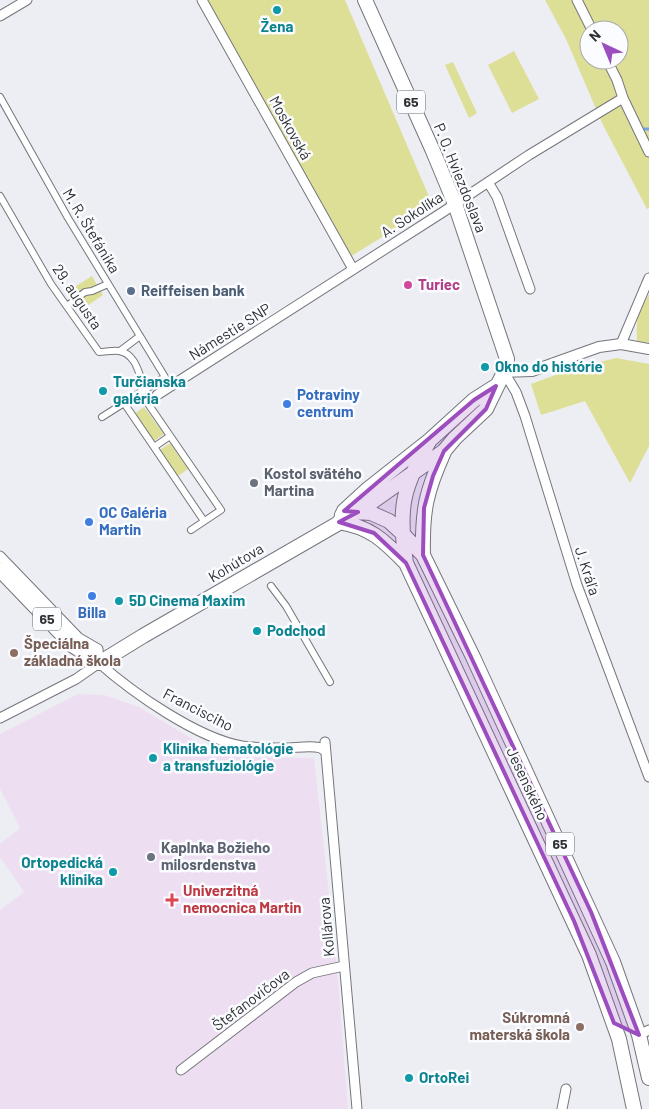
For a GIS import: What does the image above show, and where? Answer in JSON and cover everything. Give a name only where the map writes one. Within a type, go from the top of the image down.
[{"type":"main road","name":"P. O. Hviezdoslava","points":[[365,0],[455,204],[507,359],[504,372]]},
{"type":"main road","name":"Kohútova","points":[[342,516],[358,512],[444,451],[455,438],[486,410],[504,372]]},
{"type":"main road","name":"Kohútova","points":[[99,663],[342,516],[368,489],[430,440],[474,400],[496,386]]},
{"type":"main road","name":"Jesenského","points":[[430,440],[411,475],[403,504],[401,532],[406,563],[579,934],[599,981],[623,1053],[634,1109]]},
{"type":"main road","name":"Jesenského","points":[[423,554],[422,525],[424,508],[430,484],[444,451]]},
{"type":"main road","name":"Jesenského","points":[[358,512],[378,516],[401,532],[423,554],[591,912],[644,1032],[649,1078]]},
{"type":"main road","name":"Jesenského","points":[[342,516],[351,524],[368,530],[383,540],[406,563]]},
{"type":"main road","name":"65","points":[[0,570],[72,645],[99,663]]},
{"type":"main road","points":[[614,1024],[644,1032]]},
{"type":"main road","points":[[623,1053],[644,1032]]},
{"type":"street","points":[[0,16],[27,0]]},
{"type":"street","name":"Moskovská","points":[[202,0],[353,270]]},
{"type":"street","points":[[577,0],[587,20]]},
{"type":"street","points":[[612,70],[618,80],[623,98],[649,152]]},
{"type":"street","name":"M. R. Štefánika","points":[[0,97],[68,218],[165,377],[142,390]]},
{"type":"street","name":"A. Sokolíka","points":[[292,308],[573,127],[623,98]]},
{"type":"street","points":[[488,182],[496,197],[530,289]]},
{"type":"street","name":"29. augusta","points":[[0,196],[51,284],[99,352],[120,351]]},
{"type":"street","points":[[621,344],[649,278]]},
{"type":"street","points":[[67,306],[85,292],[108,284]]},
{"type":"street","name":"Námestie SNP","points":[[156,394],[292,308]]},
{"type":"street","points":[[140,336],[120,351],[128,355],[137,365],[142,390],[170,436],[221,510],[191,530]]},
{"type":"street","points":[[504,372],[532,371],[599,347],[621,344],[649,349]]},
{"type":"street","name":"J. Kráľa","points":[[504,372],[516,392],[525,416],[576,585],[649,777]]},
{"type":"street","points":[[102,417],[142,390]]},
{"type":"street","points":[[124,403],[204,521]]},
{"type":"street","points":[[154,447],[170,436]]},
{"type":"street","points":[[0,556],[79,638],[98,649],[99,663],[76,678],[0,718]]},
{"type":"street","points":[[271,586],[286,606],[330,682]]},
{"type":"street","name":"Francisciho","points":[[99,663],[118,679],[160,708],[214,737],[247,746],[284,748],[325,747]]},
{"type":"street","name":"Kollárova","points":[[325,747],[357,1109]]},
{"type":"street","name":"Štefanovičova","points":[[181,1070],[296,982],[312,974],[344,966]]},
{"type":"street","points":[[562,1109],[566,1089]]},
{"type":"highlighted area","points":[[496,386],[486,409],[444,451],[433,476],[424,508],[423,555],[591,912],[639,1035],[614,1023],[574,921],[406,563],[374,533],[339,522],[358,512],[344,511],[474,400]]},
{"type":"shaded area","name":"Univerzitná nemocnica Martin","points":[[78,694],[104,695],[139,707],[204,746],[239,757],[314,758],[337,968],[348,1109],[0,1109],[0,910],[24,892],[0,857],[0,844],[20,828],[0,789],[0,734]]},
{"type":"green space","points":[[205,0],[345,0],[433,206],[348,258]]},
{"type":"green space","points":[[545,0],[649,0],[649,208],[647,209],[603,125],[579,70],[629,70],[629,20],[579,20],[579,69],[566,39]]},
{"type":"green space","points":[[514,51],[539,99],[512,113],[488,65]]},
{"type":"green space","points":[[453,62],[477,113],[469,118],[445,65]]},
{"type":"green space","points":[[92,276],[103,295],[81,310],[68,291]]},
{"type":"green space","points":[[649,294],[649,343],[637,341],[637,321]]},
{"type":"green space","points":[[616,358],[649,364],[649,446],[630,483],[585,401],[541,415],[531,384],[575,368]]},
{"type":"green space","points":[[144,407],[164,434],[154,441],[134,414]]},
{"type":"green space","points":[[170,443],[188,469],[178,476],[160,450]]},
{"type":"waterway","points":[[642,129],[649,129]]},
{"type":"place","name":"Žena","points":[[277,10]]},
{"type":"place","name":"Turiec","points":[[408,285]]},
{"type":"place","name":"Reiffeisen bank","points":[[131,291]]},
{"type":"place","name":"Okno do histórie","points":[[485,367]]},
{"type":"place","name":"Turčianska galéria","points":[[103,391]]},
{"type":"place","name":"Potraviny centrum","points":[[287,404]]},
{"type":"place","name":"Kostol svätého Martina","points":[[254,483]]},
{"type":"place","name":"OC Galéria Martin","points":[[89,522]]},
{"type":"place","name":"Billa","points":[[92,596]]},
{"type":"place","name":"5D Cinema Maxim","points":[[119,601]]},
{"type":"place","name":"Podchod","points":[[257,631]]},
{"type":"place","name":"Špeciálna základná škola","points":[[14,653]]},
{"type":"place","name":"Klinika hematológie a transfuziológie","points":[[153,758]]},
{"type":"place","name":"Kaplnka Božieho milosrdenstva","points":[[151,857]]},
{"type":"place","name":"Ortopedická klinika","points":[[113,872]]},
{"type":"place","name":"Univerzitná nemocnica Martin","points":[[172,900]]},
{"type":"place","name":"Súkromná materská škola","points":[[580,1027]]},
{"type":"place","name":"OrtoRei","points":[[409,1078]]}]
